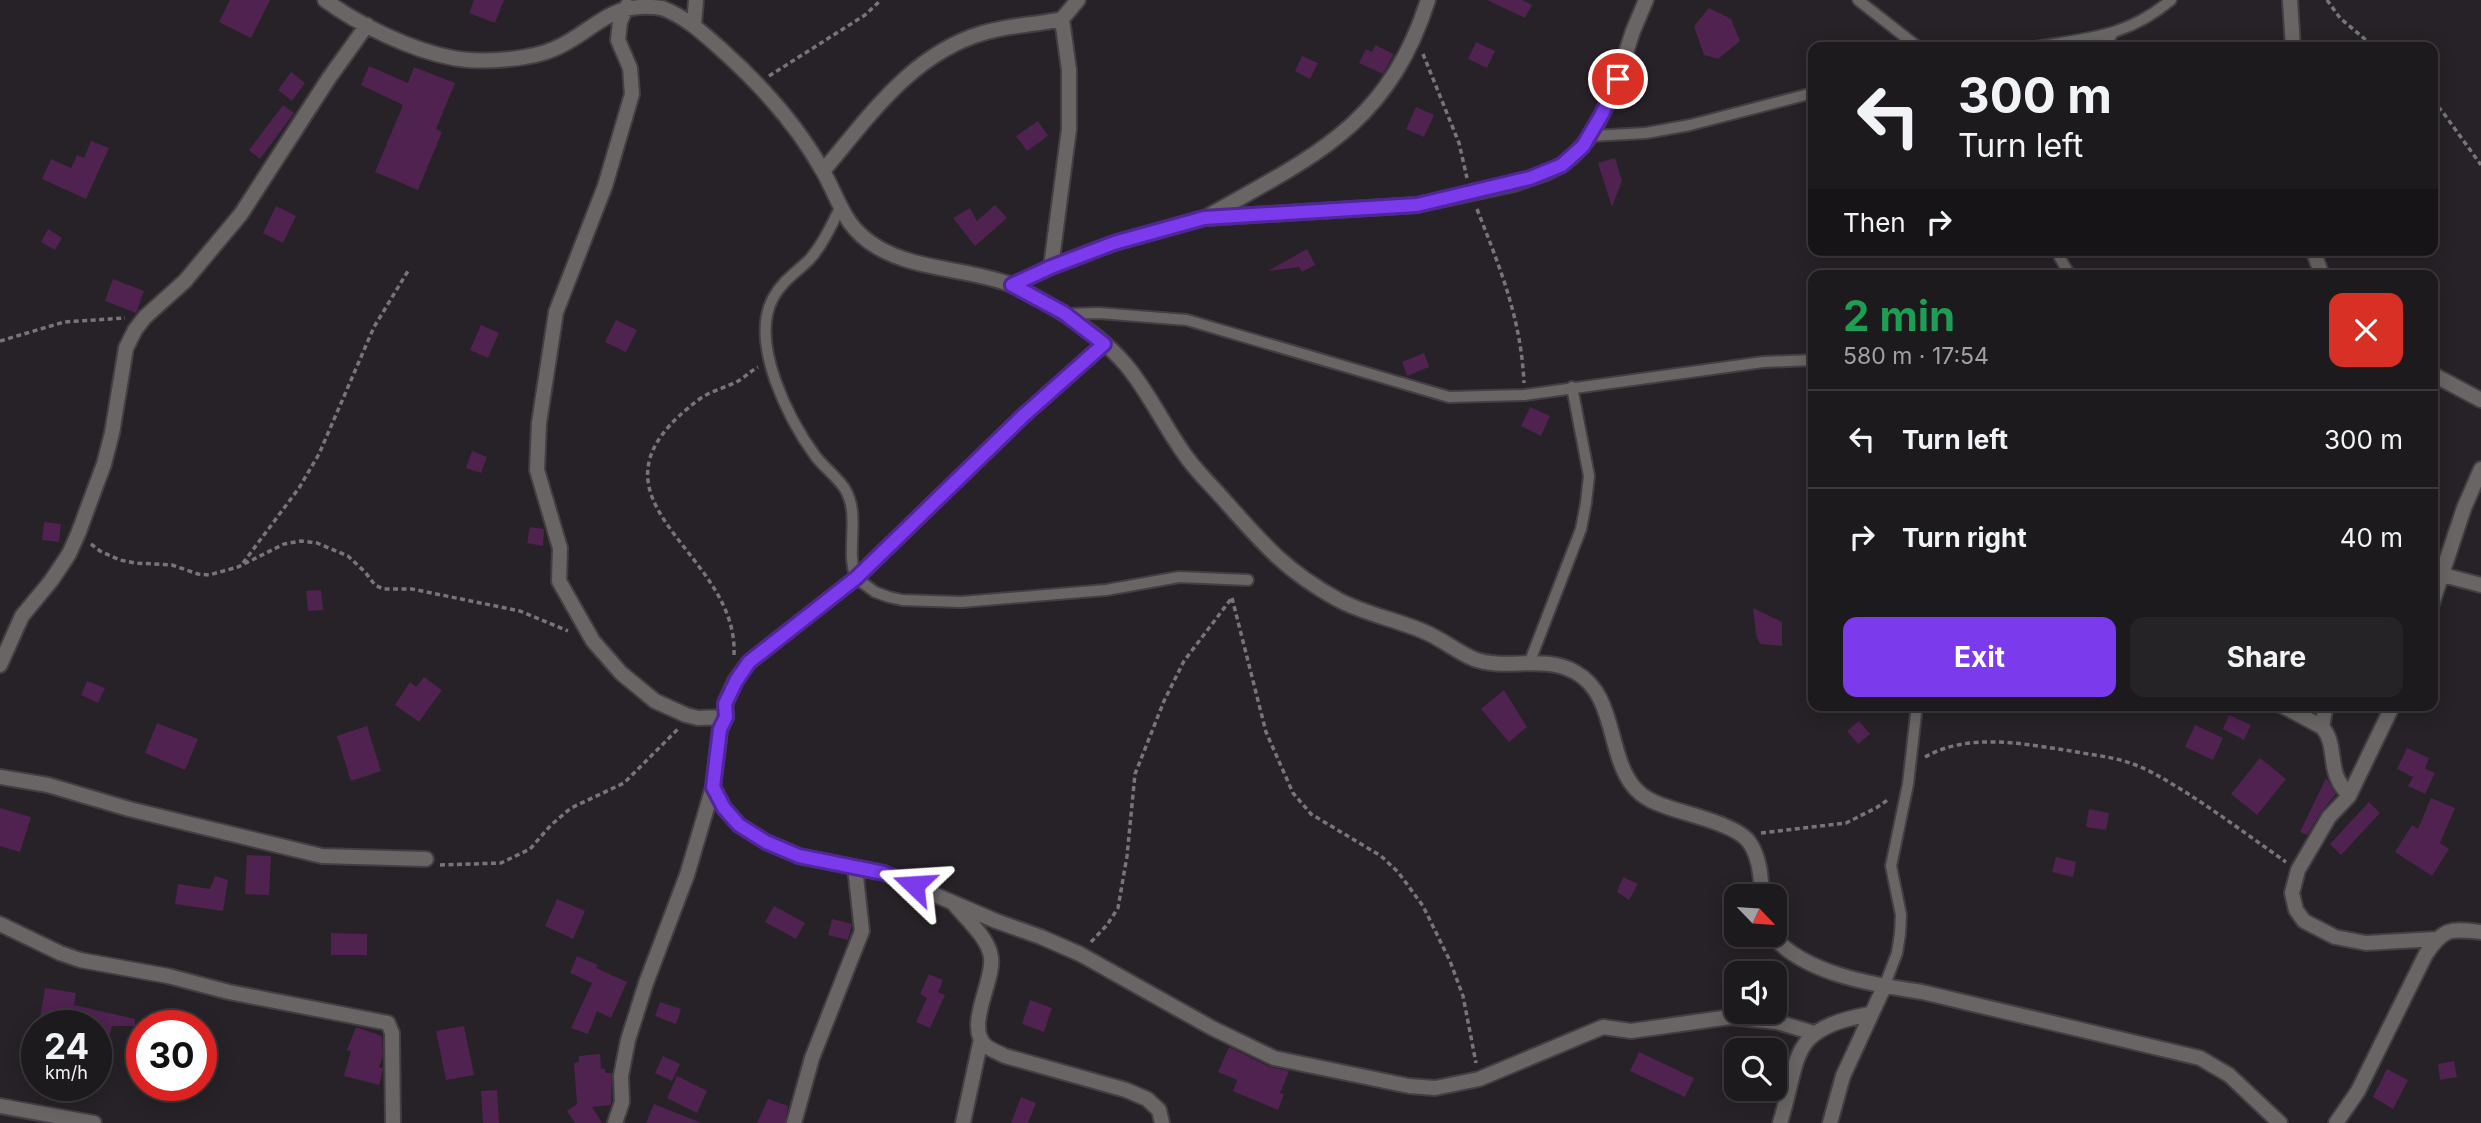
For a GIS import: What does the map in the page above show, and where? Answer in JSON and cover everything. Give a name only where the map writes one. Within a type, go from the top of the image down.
[{"type":"street","points":[[325,0],[367,26],[412,45],[453,58],[520,59],[554,49],[583,33],[609,9],[637,4],[663,9],[694,24],[758,82],[779,108],[823,171],[840,208],[855,232],[881,250],[926,265],[1012,285],[1064,313],[1127,366],[1190,462],[1260,542],[1291,571],[1342,603],[1397,620],[1439,638],[1473,658],[1493,663],[1530,661],[1557,665],[1576,672],[1592,686],[1607,718],[1626,775],[1636,790],[1654,802],[1745,836],[1759,863],[1761,884]]},
{"type":"street","points":[[694,24],[696,0]]},
{"type":"street","points":[[823,171],[900,81],[933,55],[983,33],[1062,19],[1078,0]]},
{"type":"street","points":[[1204,218],[1300,166],[1342,134],[1374,104],[1398,70],[1415,36],[1428,0]]},
{"type":"street","points":[[1012,285],[1114,243],[1204,218],[1417,205],[1514,184],[1546,173],[1573,156],[1591,136],[1613,92],[1646,0]]},
{"type":"street","points":[[2290,0],[2293,42]]},
{"type":"street","points":[[626,6],[620,22],[618,40],[630,68],[632,94],[605,186],[556,312],[549,346],[536,453],[537,470],[560,548],[559,582],[593,641],[621,673],[655,701],[698,718],[726,717]]},
{"type":"street","points":[[1051,267],[1069,129],[1069,70],[1062,19]]},
{"type":"street","points":[[0,666],[22,616],[51,581],[69,554],[78,534],[104,464],[112,433],[125,348],[135,330],[145,317],[185,281],[241,214],[329,78],[367,26]]},
{"type":"street","points":[[614,1123],[622,1102],[621,1076],[628,1040],[646,983],[687,875],[713,787],[720,729],[726,717],[725,704],[736,681],[749,662],[856,578],[1023,416],[1104,344]]},
{"type":"street","points":[[2438,377],[2481,400]]},
{"type":"street","points":[[2481,469],[2438,571],[2481,585]]},
{"type":"street","points":[[2292,711],[2322,727],[2330,740],[2338,780],[2349,796]]},
{"type":"street","points":[[2322,727],[2325,711]]},
{"type":"street","points":[[2390,711],[2349,796],[2329,817],[2298,870],[2292,893],[2296,910],[2304,921],[2335,937],[2366,943],[2436,939]]},
{"type":"street","points":[[0,777],[48,786],[129,809],[323,856],[426,859]]},
{"type":"street","points":[[713,787],[730,815],[751,834],[799,856],[884,873],[1080,954],[1212,1028],[1274,1058],[1409,1086],[1435,1088],[1479,1079],[1604,1027],[1631,1031],[1730,1017],[1777,1022],[1814,1033]]},
{"type":"street","points":[[794,1123],[812,1058],[862,931],[855,868]]},
{"type":"street","points":[[950,901],[981,937],[992,957],[980,1009],[981,1039],[963,1123]]},
{"type":"street","points":[[0,924],[80,960],[388,1023],[392,1033],[393,1123]]},
{"type":"street","points":[[2336,1123],[2358,1091],[2436,939],[2449,930],[2481,932]]},
{"type":"street","points":[[1784,947],[1816,967],[1848,978],[1935,995],[2200,1058],[2229,1075],[2280,1123]]},
{"type":"street","points":[[1830,1123],[1843,1076],[1884,987]]},
{"type":"street","points":[[1780,1123],[1789,1079],[1800,1049],[1814,1033],[1846,1019],[1870,1014]]},
{"type":"street","points":[[981,1039],[987,1047],[1005,1056],[1126,1090],[1147,1099],[1159,1110],[1162,1123]]},
{"type":"street","points":[[0,1106],[94,1123]]},
{"type":"lane","points":[[1858,0],[1912,42]]},
{"type":"lane","points":[[2065,42],[2112,34],[2134,26],[2171,0]]},
{"type":"lane","points":[[2108,42],[2112,34]]},
{"type":"lane","points":[[1591,136],[1647,133],[1690,125],[1808,94]]},
{"type":"lane","points":[[840,208],[822,244],[808,261],[785,281],[772,299],[766,335],[768,361],[799,432],[844,489],[851,504],[851,554],[856,578],[875,592],[889,597],[951,602],[1105,590],[1179,578],[1248,580]]},
{"type":"lane","points":[[1064,313],[1186,320],[1449,397],[1524,395],[1749,364],[1808,360]]},
{"type":"lane","points":[[1530,661],[1581,529],[1586,503],[1589,476],[1572,387]]},
{"type":"lane","points":[[1884,987],[1897,953],[1900,934],[1901,915],[1891,866],[1908,784],[1916,711]]},
{"type":"path","points":[[758,82],[855,22],[881,0]]},
{"type":"path","points":[[2327,0],[2340,18],[2368,42]]},
{"type":"path","points":[[1415,36],[1459,143],[1471,193],[1505,279],[1522,349],[1524,395]]},
{"type":"path","points":[[2438,107],[2481,165]]},
{"type":"path","points":[[243,564],[299,488],[318,454],[374,327],[408,271]]},
{"type":"path","points":[[0,341],[64,322],[145,317]]},
{"type":"path","points":[[736,681],[732,627],[719,595],[704,570],[678,541],[657,509],[648,490],[647,466],[670,427],[701,398],[741,380],[768,361]]},
{"type":"path","points":[[78,534],[100,551],[135,563],[172,565],[209,575],[243,564],[284,544],[301,541],[317,543],[348,556],[383,589],[412,589],[520,611],[593,641]]},
{"type":"path","points":[[1080,954],[1107,925],[1118,908],[1127,856],[1135,774],[1164,701],[1184,661],[1248,580]]},
{"type":"path","points":[[1232,598],[1266,732],[1293,793],[1311,814],[1381,856],[1398,872],[1423,906],[1450,961],[1463,996],[1479,1079]]},
{"type":"path","points":[[426,859],[444,866],[501,863],[530,849],[551,825],[571,808],[624,783],[675,731],[698,718]]},
{"type":"path","points":[[1923,757],[1950,747],[1987,742],[2028,744],[2108,755],[2162,778],[2298,870]]},
{"type":"path","points":[[1745,836],[1767,831],[1818,828],[1846,823],[1876,808],[1908,784]]},
{"type":"building","points":[[230,0],[270,0],[251,38],[219,22]]},
{"type":"building","points":[[474,0],[504,0],[495,23],[469,13]]},
{"type":"building","points":[[1487,0],[1522,0],[1532,5],[1525,18]]},
{"type":"building","points":[[1709,8],[1731,19],[1740,41],[1718,59],[1704,55],[1694,26]]},
{"type":"building","points":[[1476,42],[1495,51],[1487,68],[1468,59]]},
{"type":"building","points":[[1375,45],[1394,54],[1383,74],[1359,63],[1366,49],[1372,52]]},
{"type":"building","points":[[1302,56],[1318,63],[1310,79],[1295,71]]},
{"type":"building","points":[[369,66],[408,83],[414,67],[455,83],[436,129],[442,132],[418,190],[375,172],[403,105],[361,85]]},
{"type":"building","points":[[291,72],[305,83],[292,101],[278,90]]},
{"type":"building","points":[[283,105],[294,113],[260,159],[249,150]]},
{"type":"building","points":[[1416,107],[1434,115],[1424,137],[1406,129]]},
{"type":"building","points":[[1038,121],[1048,136],[1027,151],[1016,136]]},
{"type":"building","points":[[91,141],[109,148],[86,199],[42,179],[51,159],[71,168],[77,155],[84,158]]},
{"type":"building","points":[[1615,158],[1622,181],[1612,207],[1598,163]]},
{"type":"building","points":[[995,205],[1007,218],[975,246],[953,218],[970,208],[977,221]]},
{"type":"building","points":[[276,206],[296,216],[283,243],[263,233]]},
{"type":"building","points":[[48,229],[62,238],[55,250],[41,242]]},
{"type":"building","points":[[1307,249],[1315,265],[1302,272],[1299,267],[1268,271]]},
{"type":"building","points":[[113,279],[144,291],[136,313],[105,301]]},
{"type":"building","points":[[616,320],[637,330],[626,352],[605,342]]},
{"type":"building","points":[[481,325],[499,333],[488,358],[470,350]]},
{"type":"building","points":[[1424,353],[1429,367],[1407,376],[1402,362]]},
{"type":"building","points":[[1530,407],[1550,416],[1541,436],[1521,426]]},
{"type":"building","points":[[472,451],[487,457],[481,473],[466,468]]},
{"type":"building","points":[[44,522],[61,524],[59,542],[42,540]]},
{"type":"building","points":[[530,527],[544,529],[543,546],[527,543]]},
{"type":"building","points":[[321,590],[323,610],[308,611],[306,591]]},
{"type":"building","points":[[1753,608],[1782,622],[1782,646],[1760,644],[1756,635]]},
{"type":"building","points":[[424,677],[442,690],[419,722],[395,705],[410,682],[416,687]]},
{"type":"building","points":[[87,681],[105,688],[98,703],[81,695]]},
{"type":"building","points":[[1504,690],[1527,727],[1509,742],[1481,709]]},
{"type":"building","points":[[2229,715],[2251,725],[2244,740],[2223,729]]},
{"type":"building","points":[[1859,721],[1870,734],[1858,744],[1847,731]]},
{"type":"building","points":[[157,723],[198,739],[185,770],[145,753]]},
{"type":"building","points":[[2195,725],[2223,738],[2213,760],[2185,747]]},
{"type":"building","points":[[367,726],[381,771],[351,781],[337,736]]},
{"type":"building","points":[[2407,748],[2429,758],[2425,769],[2435,773],[2425,794],[2408,786],[2413,777],[2397,769]]},
{"type":"building","points":[[2260,758],[2286,779],[2257,815],[2231,794]]},
{"type":"building","points":[[2326,778],[2336,794],[2307,835],[2300,832]]},
{"type":"building","points":[[2431,798],[2455,808],[2440,843],[2449,849],[2432,876],[2395,852],[2412,825],[2418,829]]},
{"type":"building","points":[[2369,802],[2380,813],[2341,855],[2330,844]]},
{"type":"building","points":[[0,808],[31,817],[20,852],[0,846]]},
{"type":"building","points":[[2089,809],[2109,813],[2106,830],[2086,827]]},
{"type":"building","points":[[247,855],[271,856],[269,895],[245,894]]},
{"type":"building","points":[[2056,857],[2076,862],[2073,877],[2052,872]]},
{"type":"building","points":[[215,876],[228,880],[223,911],[175,904],[178,884],[210,889]]},
{"type":"building","points":[[1623,877],[1638,884],[1629,900],[1617,892]]},
{"type":"building","points":[[557,899],[585,911],[573,939],[545,926]]},
{"type":"building","points":[[774,906],[805,923],[796,939],[765,922]]},
{"type":"building","points":[[832,919],[852,924],[848,940],[828,935]]},
{"type":"building","points":[[331,933],[367,934],[367,955],[331,955]]},
{"type":"building","points":[[577,956],[627,982],[611,1018],[597,1011],[588,1034],[571,1028],[592,983],[570,973]]},
{"type":"building","points":[[929,974],[943,980],[938,992],[945,995],[930,1028],[916,1022],[927,998],[920,994]]},
{"type":"building","points":[[45,988],[76,993],[74,1005],[96,1010],[41,1010]]},
{"type":"building","points":[[1030,1000],[1052,1008],[1044,1032],[1022,1024]]},
{"type":"building","points":[[660,1002],[681,1009],[676,1024],[655,1016]]},
{"type":"building","points":[[112,1014],[126,1017],[126,1026],[112,1026]]},
{"type":"building","points":[[464,1026],[474,1075],[446,1080],[436,1031]]},
{"type":"building","points":[[356,1027],[382,1036],[383,1056],[379,1067],[383,1070],[379,1085],[344,1076],[351,1051],[347,1050]]},
{"type":"building","points":[[1229,1047],[1270,1067],[1289,1071],[1280,1093],[1284,1094],[1278,1110],[1233,1091],[1237,1080],[1218,1072]]},
{"type":"building","points":[[1639,1052],[1694,1078],[1685,1097],[1630,1071]]},
{"type":"building","points":[[600,1054],[601,1069],[605,1069],[605,1073],[612,1073],[611,1105],[592,1107],[602,1123],[575,1123],[567,1111],[577,1104],[574,1063],[579,1062],[579,1056]]},
{"type":"building","points":[[663,1056],[680,1064],[672,1081],[655,1073]]},
{"type":"building","points":[[2454,1061],[2457,1077],[2440,1080],[2438,1064]]},
{"type":"building","points":[[2387,1069],[2408,1080],[2393,1109],[2373,1097]]},
{"type":"building","points":[[677,1076],[707,1091],[697,1113],[667,1098]]},
{"type":"building","points":[[497,1090],[499,1123],[483,1123],[481,1091]]},
{"type":"building","points":[[1021,1097],[1036,1103],[1028,1123],[1011,1123]]},
{"type":"building","points":[[768,1099],[788,1106],[785,1123],[757,1123]]},
{"type":"building","points":[[654,1104],[699,1122],[699,1123],[646,1123]]},
{"type":"route","points":[[914,885],[884,873],[799,856],[766,842],[739,825],[724,808],[713,787],[720,729],[726,717],[725,704],[749,662],[856,578],[1023,416],[1104,344],[1064,313],[1012,285],[1114,243],[1204,218],[1417,205],[1514,184],[1562,165],[1583,146],[1591,136],[1618,79]]}]
